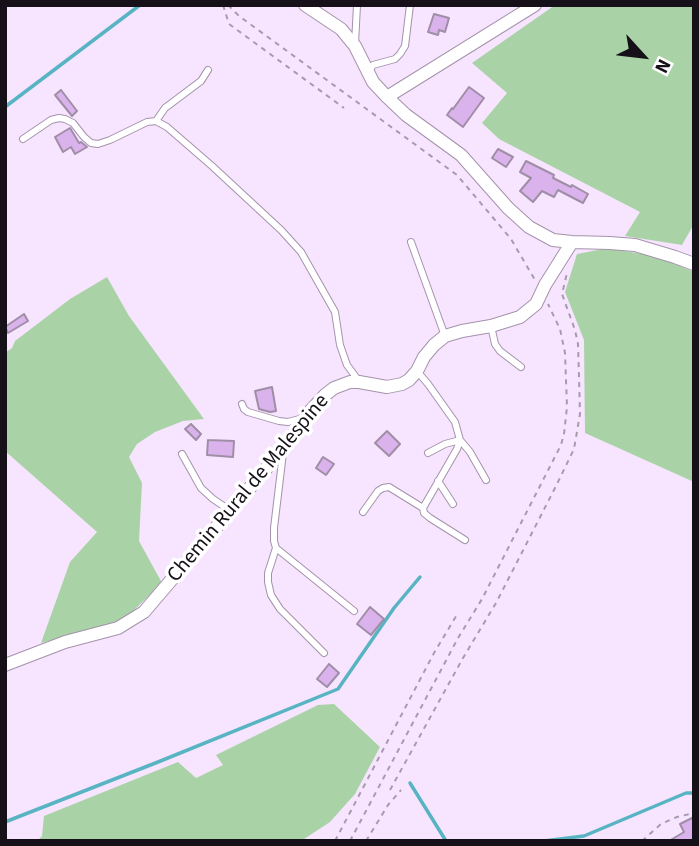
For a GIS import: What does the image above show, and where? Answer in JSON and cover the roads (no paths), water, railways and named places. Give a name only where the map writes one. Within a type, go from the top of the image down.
[{"type":"street","points":[[306,5],[341,29],[355,46],[373,82],[406,115],[461,155],[518,219],[569,247],[610,243],[635,246],[694,264]]},
{"type":"street","points":[[387,97],[535,5]]},
{"type":"street","points":[[445,336],[491,326],[520,317],[530,310],[569,247]]},
{"type":"street","name":"Chemin Rural de Malespine","points":[[5,665],[65,642],[118,628],[144,612],[283,449],[325,395],[350,382],[393,387],[402,384],[409,380],[424,357],[445,336]]},
{"type":"lane","points":[[355,46],[357,5]]},
{"type":"lane","points":[[368,73],[373,65],[401,54],[405,46],[410,5]]},
{"type":"lane","points":[[156,121],[165,108],[201,82],[208,70]]},
{"type":"lane","points":[[23,139],[51,120],[59,118],[73,123],[91,143],[98,144],[147,122],[156,121],[167,127],[281,230],[301,252],[335,312],[340,345],[347,365],[359,382]]},
{"type":"lane","points":[[411,243],[445,336]]},
{"type":"lane","points":[[491,326],[495,344],[500,351],[521,367]]},
{"type":"lane","points":[[417,371],[455,422],[460,440],[486,480]]},
{"type":"lane","points":[[242,404],[248,412],[279,421],[288,422],[308,416]]},
{"type":"lane","points":[[428,453],[460,440]]},
{"type":"lane","points":[[422,508],[460,440]]},
{"type":"lane","points":[[283,449],[274,528],[276,548],[268,582],[271,595],[280,609],[324,653]]},
{"type":"lane","points":[[182,454],[201,488],[231,511]]},
{"type":"lane","points":[[438,481],[453,504]]},
{"type":"lane","points":[[363,512],[379,491],[389,487],[464,540]]},
{"type":"lane","points":[[276,548],[354,611]]},
{"type":"waterway","points":[[5,107],[140,5]]},
{"type":"waterway","points":[[5,822],[338,689],[394,608],[420,577]]},
{"type":"waterway","points":[[410,783],[446,841]]},
{"type":"waterway","points":[[544,841],[584,836],[686,793],[694,793]]}]
